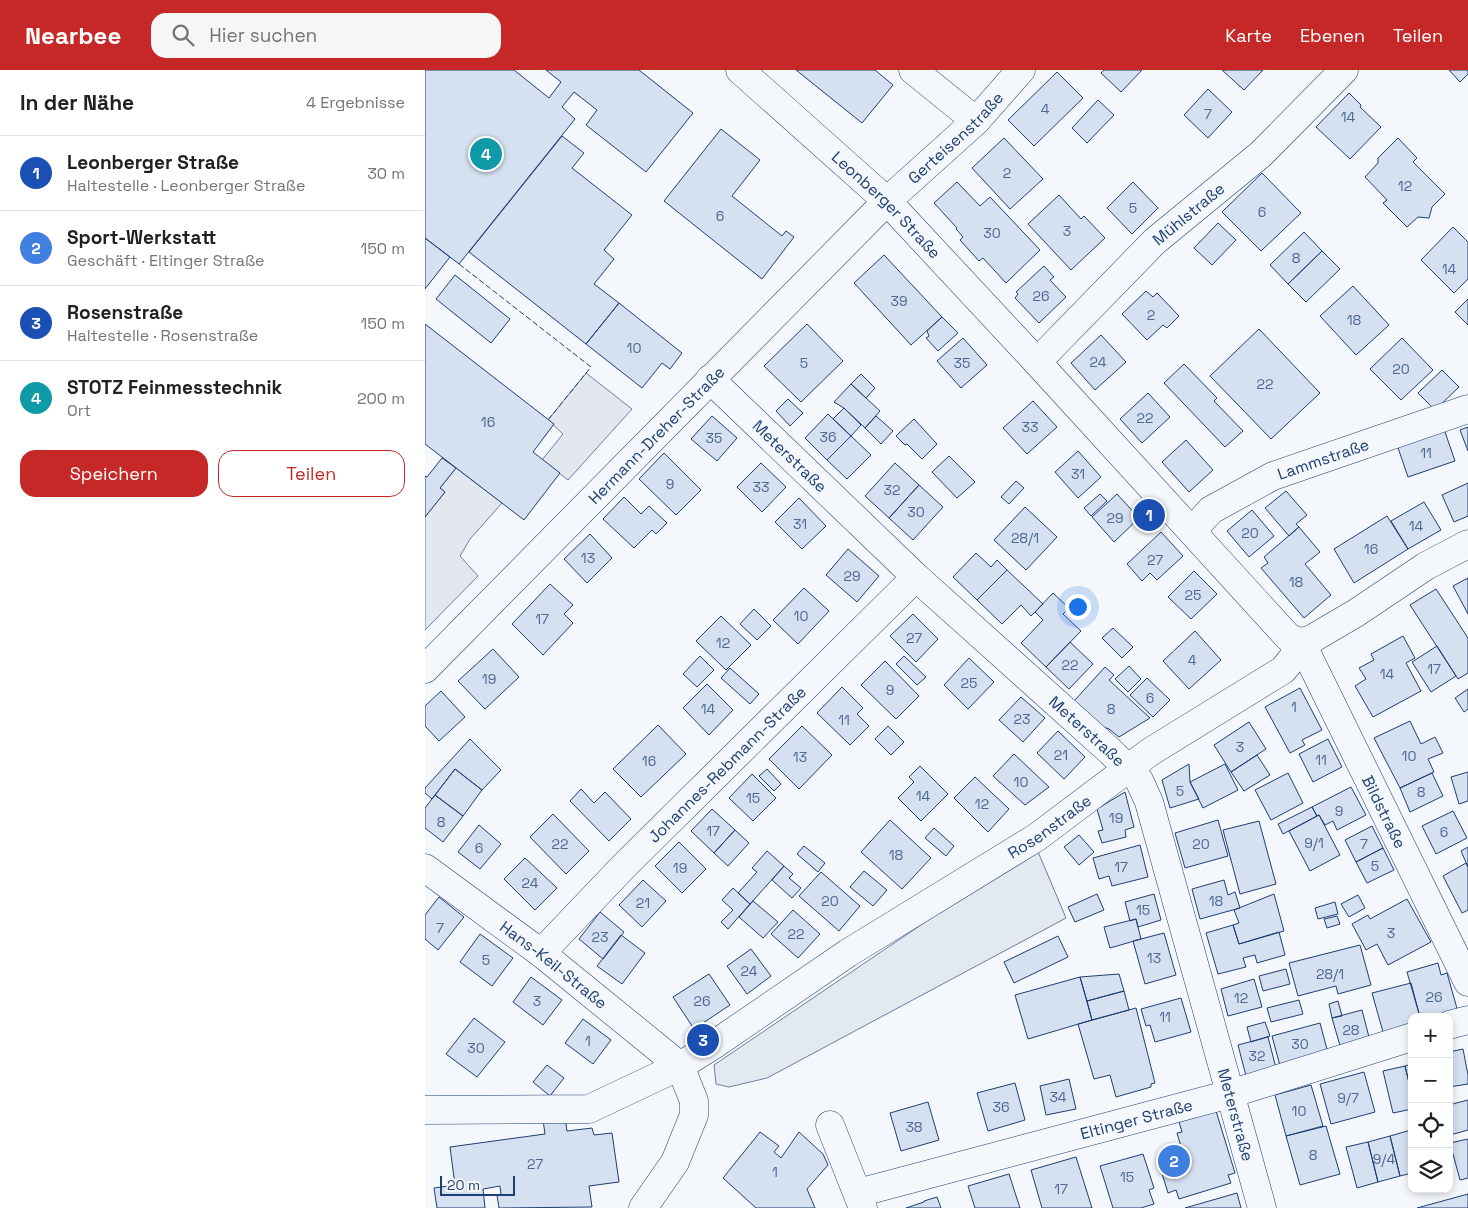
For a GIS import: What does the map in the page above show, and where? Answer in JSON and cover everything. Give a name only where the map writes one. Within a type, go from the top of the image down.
[{"type":"street","name":"Leonberger Straße","points":[[741,70],[887,201],[1193,531],[1289,638],[1301,642]]},
{"type":"street","points":[[913,70],[976,121]]},
{"type":"street","name":"Gerteisenstraße","points":[[887,201],[976,121],[1021,70]]},
{"type":"street","name":"Mühlstraße","points":[[1037,362],[1155,242],[1261,154],[1344,70]]},
{"type":"street","name":"Hermann-Dreher-Straße","points":[[425,669],[887,201]]},
{"type":"street","name":"Meterstraße","points":[[710,379],[916,577],[1139,780],[1149,802],[1263,1208]]},
{"type":"street","name":"Lammstraße","points":[[1193,531],[1211,510],[1273,476],[1468,409]]},
{"type":"street","points":[[1301,642],[1310,640],[1356,613],[1426,566],[1468,544]]},
{"type":"street","name":"Johannes-Rebmann-Straße","points":[[541,953],[625,865],[916,577]]},
{"type":"street","name":"Rosenstraße","points":[[425,1110],[589,1109],[680,1066],[848,954],[1037,837],[1151,752],[1283,670],[1292,659],[1301,642]]},
{"type":"street","name":"Bildstraße","points":[[1301,642],[1468,982]]},
{"type":"street","name":"Hans-Keil-Straße","points":[[425,868],[541,953],[680,1066]]},
{"type":"street","points":[[1453,1025],[1468,1020]]},
{"type":"street","name":"Eltinger Straße","points":[[860,1200],[1230,1094],[1408,1038]]},
{"type":"street","points":[[643,1208],[675,1162],[694,1115],[694,1101],[680,1066]]},
{"type":"street","points":[[830,1125],[860,1200]]},
{"type":"shaded area","points":[[586,373],[632,409],[568,480],[542,460],[563,434],[548,420]]},
{"type":"shaded area","points":[[456,468],[502,503],[470,539],[460,556],[478,576],[425,630],[425,517],[445,492],[440,488]]},
{"type":"shaded area","points":[[1036,847],[1066,918],[767,1078],[729,1087],[716,1084],[714,1065]]},
{"type":"building","points":[[425,70],[514,70],[549,98],[561,82],[546,70],[639,70],[693,113],[646,172],[586,125],[597,110],[574,92],[562,107],[575,119],[459,264],[425,238]]},
{"type":"building","points":[[796,70],[875,70],[893,85],[862,123]]},
{"type":"building","points":[[1104,70],[1142,70],[1121,92],[1101,73]]},
{"type":"building","points":[[1222,70],[1263,70],[1244,90]]},
{"type":"building","points":[[1449,70],[1468,70],[1468,74],[1460,82]]},
{"type":"building","points":[[1057,72],[1083,98],[1034,146],[1008,120]]},
{"type":"building","points":[[1208,89],[1232,112],[1208,138],[1184,115]]},
{"type":"building","points":[[1349,93],[1361,105],[1360,107],[1381,127],[1350,159],[1316,127]]},
{"type":"building","points":[[1098,100],[1114,115],[1087,143],[1072,128]]},
{"type":"building","points":[[721,129],[760,160],[732,196],[782,236],[786,231],[794,237],[762,279],[664,201]]},
{"type":"building","points":[[562,136],[584,153],[572,168],[632,215],[604,250],[614,259],[594,284],[619,303],[586,344],[469,252]]},
{"type":"building","points":[[1004,138],[1043,179],[1010,209],[972,168]]},
{"type":"building","points":[[1398,138],[1417,158],[1413,162],[1445,194],[1432,207],[1429,218],[1418,217],[1407,227],[1383,203],[1387,200],[1365,177],[1378,163],[1378,158]]},
{"type":"building","points":[[1262,173],[1301,213],[1261,251],[1222,212]]},
{"type":"building","points":[[957,182],[980,206],[990,197],[1040,250],[1006,283],[983,258],[979,261],[960,240],[963,237],[957,228],[934,203]]},
{"type":"building","points":[[1133,182],[1158,208],[1132,234],[1107,208]]},
{"type":"building","points":[[1059,195],[1081,219],[1084,216],[1105,238],[1071,270],[1028,224]]},
{"type":"building","points":[[1218,223],[1236,240],[1212,265],[1194,248]]},
{"type":"building","points":[[1453,227],[1468,242],[1468,279],[1454,293],[1421,260]]},
{"type":"building","points":[[1304,232],[1322,251],[1288,284],[1270,265]]},
{"type":"building","points":[[425,238],[450,257],[425,289]]},
{"type":"building","points":[[1322,251],[1340,269],[1306,302],[1288,284]]},
{"type":"building","points":[[884,255],[942,317],[911,345],[854,283]]},
{"type":"building","points":[[1044,266],[1054,277],[1050,280],[1066,297],[1039,323],[1015,298],[1018,294],[1016,292]]},
{"type":"building","points":[[455,275],[510,319],[491,343],[436,299]]},
{"type":"building","points":[[1353,286],[1389,325],[1356,355],[1320,316]]},
{"type":"building","points":[[1146,291],[1153,297],[1157,293],[1179,316],[1167,328],[1163,325],[1147,340],[1122,314]]},
{"type":"building","points":[[1468,299],[1468,325],[1455,312]]},
{"type":"building","points":[[619,303],[682,353],[670,369],[662,363],[642,388],[586,344]]},
{"type":"building","points":[[942,317],[958,333],[938,351],[926,338],[929,336],[927,331]]},
{"type":"building","points":[[425,324],[554,424],[533,452],[560,473],[524,520],[425,444]]},
{"type":"building","points":[[807,324],[843,361],[801,402],[764,366]]},
{"type":"building","points":[[1259,329],[1320,393],[1271,439],[1210,376]]},
{"type":"building","points":[[1101,335],[1126,362],[1095,390],[1071,363]]},
{"type":"building","points":[[963,338],[987,365],[961,388],[937,361]]},
{"type":"building","points":[[1402,338],[1433,370],[1401,400],[1370,369]]},
{"type":"building","points":[[1184,364],[1217,398],[1214,401],[1243,431],[1225,447],[1164,383]]},
{"type":"building","points":[[1442,370],[1459,387],[1435,410],[1418,393]]},
{"type":"building","points":[[861,374],[875,388],[866,398],[851,384]]},
{"type":"building","points":[[851,384],[880,411],[865,428],[844,408],[834,402]]},
{"type":"building","points":[[1148,393],[1170,417],[1142,443],[1120,419]]},
{"type":"building","points":[[788,399],[803,413],[790,426],[776,411]]},
{"type":"building","points":[[1033,401],[1057,427],[1027,454],[1003,428]]},
{"type":"building","points":[[844,408],[861,425],[851,436],[833,419]]},
{"type":"building","points":[[828,414],[851,436],[827,460],[805,438]]},
{"type":"building","points":[[712,416],[737,438],[717,461],[691,439]]},
{"type":"building","points":[[876,416],[893,431],[881,444],[865,428]]},
{"type":"building","points":[[914,419],[937,444],[922,459],[896,436]]},
{"type":"building","points":[[1468,427],[1468,451],[1460,430]]},
{"type":"building","points":[[1444,429],[1455,461],[1408,477],[1397,445]]},
{"type":"building","points":[[851,436],[871,455],[847,479],[827,460]]},
{"type":"building","points":[[1186,440],[1213,470],[1189,492],[1162,462]]},
{"type":"building","points":[[1078,451],[1101,477],[1078,498],[1055,472]]},
{"type":"building","points":[[664,453],[701,490],[676,515],[639,479]]},
{"type":"building","points":[[949,456],[975,482],[957,498],[932,472]]},
{"type":"building","points":[[442,458],[456,468],[440,488],[445,492],[425,517],[425,476],[427,477]]},
{"type":"building","points":[[761,463],[786,487],[762,512],[737,487]]},
{"type":"building","points":[[895,463],[919,485],[889,518],[865,496]]},
{"type":"building","points":[[1016,481],[1024,488],[1009,504],[1001,497]]},
{"type":"building","points":[[1468,483],[1468,516],[1454,522],[1442,495]]},
{"type":"building","points":[[919,485],[943,507],[913,540],[889,518]]},
{"type":"building","points":[[1286,491],[1307,515],[1296,524],[1299,527],[1289,536],[1265,508]]},
{"type":"building","points":[[1100,494],[1107,501],[1091,516],[1084,508]]},
{"type":"building","points":[[1117,494],[1139,518],[1114,542],[1092,517]]},
{"type":"building","points":[[624,497],[641,514],[649,506],[667,523],[656,534],[652,530],[634,548],[603,519]]},
{"type":"building","points":[[799,498],[826,526],[802,549],[775,522]]},
{"type":"building","points":[[1424,502],[1441,530],[1408,549],[1391,521]]},
{"type":"building","points":[[1025,507],[1057,537],[1026,570],[994,540]]},
{"type":"building","points":[[1252,510],[1274,536],[1249,557],[1227,531]]},
{"type":"building","points":[[1387,516],[1408,549],[1354,583],[1334,549]]},
{"type":"building","points":[[1299,527],[1320,552],[1305,564],[1331,595],[1304,618],[1261,568],[1268,563],[1264,557]]},
{"type":"building","points":[[1161,532],[1183,556],[1157,580],[1150,573],[1142,581],[1127,564]]},
{"type":"building","points":[[590,534],[612,558],[587,583],[564,559]]},
{"type":"building","points":[[848,549],[879,576],[857,602],[826,575]]},
{"type":"building","points":[[976,553],[991,567],[997,560],[1007,570],[977,600],[953,577]]},
{"type":"building","points":[[1007,570],[1043,604],[1031,616],[1021,605],[1002,624],[977,600]]},
{"type":"building","points":[[1194,571],[1217,594],[1191,619],[1168,597]]},
{"type":"building","points":[[1468,578],[1468,614],[1453,586]]},
{"type":"building","points":[[550,584],[573,605],[564,614],[573,623],[543,655],[512,624]]},
{"type":"building","points":[[804,588],[829,611],[798,644],[773,620]]},
{"type":"building","points":[[1436,589],[1468,638],[1468,673],[1458,679],[1410,605]]},
{"type":"building","points":[[1053,593],[1069,608],[1063,614],[1081,631],[1046,667],[1021,643],[1043,620],[1035,612]]},
{"type":"building","points":[[754,609],[771,626],[757,640],[740,624]]},
{"type":"building","points":[[913,614],[938,639],[916,662],[890,636]]},
{"type":"building","points":[[721,616],[751,645],[726,670],[696,641]]},
{"type":"building","points":[[1113,628],[1133,647],[1122,658],[1102,638]]},
{"type":"building","points":[[1195,631],[1221,660],[1189,689],[1163,661]]},
{"type":"building","points":[[1403,636],[1415,658],[1406,663],[1421,691],[1373,717],[1355,686],[1366,679],[1359,668],[1374,660],[1371,654]]},
{"type":"building","points":[[1070,642],[1093,664],[1069,689],[1046,667]]},
{"type":"building","points":[[1437,646],[1456,676],[1431,692],[1412,662]]},
{"type":"building","points":[[493,649],[519,677],[485,709],[458,681]]},
{"type":"building","points":[[700,656],[714,670],[697,687],[683,674]]},
{"type":"building","points":[[904,656],[926,677],[917,685],[896,664]]},
{"type":"building","points":[[969,658],[994,682],[968,709],[944,685]]},
{"type":"building","points":[[885,661],[919,696],[896,719],[861,685]]},
{"type":"building","points":[[1129,666],[1141,679],[1128,692],[1115,679]]},
{"type":"building","points":[[1105,667],[1114,675],[1109,680],[1150,718],[1119,737],[1109,729],[1095,724],[1074,701]]},
{"type":"building","points":[[730,668],[759,694],[750,704],[721,678]]},
{"type":"building","points":[[1147,678],[1170,700],[1153,717],[1130,695]]},
{"type":"building","points":[[707,684],[733,710],[709,735],[683,708]]},
{"type":"building","points":[[842,687],[863,708],[857,714],[869,726],[850,745],[817,713]]},
{"type":"building","points":[[1300,688],[1322,730],[1302,740],[1305,745],[1290,753],[1265,707]]},
{"type":"building","points":[[1468,689],[1468,709],[1464,712],[1455,698]]},
{"type":"building","points":[[441,691],[465,717],[439,741],[425,726],[425,706]]},
{"type":"building","points":[[1021,697],[1045,718],[1023,742],[999,720]]},
{"type":"building","points":[[1410,721],[1421,744],[1435,737],[1443,753],[1428,759],[1434,772],[1400,788],[1374,738]]},
{"type":"building","points":[[1249,722],[1266,749],[1231,772],[1214,745]]},
{"type":"building","points":[[658,725],[686,754],[641,797],[613,769]]},
{"type":"building","points":[[802,726],[832,755],[799,789],[769,759]]},
{"type":"building","points":[[888,726],[904,742],[891,755],[875,739]]},
{"type":"building","points":[[1058,731],[1085,757],[1064,779],[1037,753]]},
{"type":"building","points":[[470,739],[501,770],[482,790],[455,769],[432,799],[425,793],[425,788]]},
{"type":"building","points":[[1328,739],[1342,767],[1313,782],[1299,754]]},
{"type":"building","points":[[1014,754],[1049,787],[1025,805],[993,776]]},
{"type":"building","points":[[1257,755],[1270,775],[1244,791],[1231,772]]},
{"type":"building","points":[[1189,764],[1190,782],[1199,799],[1170,808],[1162,780]]},
{"type":"building","points":[[1225,764],[1238,790],[1203,808],[1190,782]]},
{"type":"building","points":[[920,766],[948,794],[921,821],[898,798],[914,782],[909,777]]},
{"type":"building","points":[[455,769],[482,790],[463,816],[435,795]]},
{"type":"building","points":[[767,769],[781,784],[774,791],[759,776]]},
{"type":"building","points":[[1468,772],[1468,801],[1459,804],[1451,777]]},
{"type":"building","points":[[1288,773],[1303,803],[1271,820],[1255,790]]},
{"type":"building","points":[[1432,773],[1443,796],[1410,812],[1400,788]]},
{"type":"building","points":[[752,774],[776,798],[753,821],[729,798]]},
{"type":"building","points":[[975,777],[1009,809],[988,832],[954,798]]},
{"type":"building","points":[[1351,787],[1366,815],[1337,830],[1333,821],[1325,825],[1312,807]]},
{"type":"building","points":[[581,789],[594,803],[605,792],[631,819],[609,841],[570,801]]},
{"type":"building","points":[[1125,792],[1134,827],[1125,830],[1126,837],[1102,843],[1098,831],[1103,830],[1097,809]]},
{"type":"building","points":[[435,795],[463,816],[443,842],[425,828],[425,808]]},
{"type":"building","points":[[1312,807],[1317,816],[1283,834],[1278,824]]},
{"type":"building","points":[[712,809],[735,830],[714,853],[691,831]]},
{"type":"building","points":[[1453,811],[1467,838],[1436,854],[1422,826]]},
{"type":"building","points":[[553,814],[589,851],[566,874],[530,837]]},
{"type":"building","points":[[1319,815],[1340,855],[1310,871],[1289,831]]},
{"type":"building","points":[[890,820],[931,858],[902,889],[861,852]]},
{"type":"building","points":[[1218,820],[1228,856],[1185,868],[1175,833]]},
{"type":"building","points":[[1259,821],[1276,884],[1240,894],[1223,830]]},
{"type":"building","points":[[479,825],[501,844],[480,869],[458,852]]},
{"type":"building","points":[[1372,826],[1383,848],[1356,862],[1345,840]]},
{"type":"building","points":[[934,828],[954,846],[946,856],[925,838]]},
{"type":"building","points":[[735,830],[749,843],[728,866],[714,853]]},
{"type":"building","points":[[1079,835],[1094,852],[1079,865],[1064,847]]},
{"type":"building","points":[[679,842],[706,869],[682,893],[655,866]]},
{"type":"building","points":[[1140,845],[1148,877],[1112,886],[1109,876],[1099,879],[1093,858]]},
{"type":"building","points":[[804,846],[825,863],[818,872],[797,854]]},
{"type":"building","points":[[1468,847],[1468,867],[1461,851]]},
{"type":"building","points":[[1383,848],[1394,870],[1367,883],[1356,862]]},
{"type":"building","points":[[767,851],[784,866],[750,904],[738,893],[757,872],[752,868]]},
{"type":"building","points":[[525,858],[557,888],[535,910],[504,879]]},
{"type":"building","points":[[1466,863],[1468,867],[1468,910],[1462,913],[1443,876]]},
{"type":"building","points":[[784,866],[793,874],[789,878],[801,888],[792,898],[772,880]]},
{"type":"building","points":[[864,871],[887,890],[873,906],[850,887]]},
{"type":"building","points":[[821,872],[860,906],[839,931],[799,896]]},
{"type":"building","points":[[643,880],[666,901],[642,927],[619,905]]},
{"type":"building","points":[[1224,880],[1228,895],[1235,892],[1240,908],[1200,919],[1192,889]]},
{"type":"building","points":[[733,888],[750,904],[728,929],[721,922],[733,910],[722,900]]},
{"type":"building","points":[[1097,894],[1104,910],[1075,922],[1068,907]]},
{"type":"building","points":[[1154,894],[1161,920],[1138,927],[1136,919],[1130,921],[1125,902]]},
{"type":"building","points":[[1274,894],[1284,931],[1239,944],[1233,925],[1239,923],[1234,910]]},
{"type":"building","points":[[1358,895],[1365,908],[1349,917],[1341,904]]},
{"type":"building","points":[[439,897],[464,917],[438,950],[425,939],[425,915]]},
{"type":"building","points":[[1407,899],[1431,942],[1388,965],[1377,944],[1366,950],[1352,924],[1368,915],[1370,919]]},
{"type":"building","points":[[753,901],[778,922],[763,938],[739,917]]},
{"type":"building","points":[[1335,902],[1338,914],[1318,919],[1315,908]]},
{"type":"building","points":[[793,910],[820,934],[798,958],[771,934]]},
{"type":"building","points":[[600,912],[624,932],[603,959],[579,939]]},
{"type":"building","points":[[1337,916],[1340,924],[1327,928],[1324,919]]},
{"type":"building","points":[[1136,919],[1141,939],[1110,948],[1104,927]]},
{"type":"building","points":[[1233,925],[1239,944],[1279,932],[1285,955],[1257,963],[1255,955],[1243,958],[1246,967],[1218,974],[1206,933]]},
{"type":"building","points":[[1164,933],[1176,975],[1145,984],[1133,941]]},
{"type":"building","points":[[480,934],[513,958],[492,986],[460,962]]},
{"type":"building","points":[[621,935],[645,953],[622,984],[597,966]]},
{"type":"building","points":[[1058,936],[1068,957],[1014,983],[1004,962]]},
{"type":"building","points":[[1360,945],[1371,985],[1338,994],[1336,986],[1298,996],[1289,963]]},
{"type":"building","points":[[751,949],[771,976],[747,994],[727,966]]},
{"type":"building","points":[[1438,963],[1441,975],[1447,973],[1458,1012],[1419,1013],[1407,972]]},
{"type":"building","points":[[1286,969],[1290,984],[1263,991],[1259,976]]},
{"type":"building","points":[[709,974],[730,1005],[694,1029],[673,997]]},
{"type":"building","points":[[1119,974],[1124,991],[1087,1001],[1080,977]]},
{"type":"building","points":[[531,977],[562,1000],[543,1025],[513,1002]]},
{"type":"building","points":[[1080,977],[1092,1020],[1028,1039],[1015,995]]},
{"type":"building","points":[[1254,979],[1262,1007],[1228,1016],[1221,989]]},
{"type":"building","points":[[1411,983],[1419,1013],[1408,1013],[1408,1026],[1383,1032],[1372,993]]},
{"type":"building","points":[[1124,991],[1129,1010],[1092,1020],[1087,1001]]},
{"type":"building","points":[[1181,998],[1191,1032],[1155,1042],[1150,1025],[1146,1026],[1141,1009]]},
{"type":"building","points":[[1299,1000],[1303,1014],[1271,1022],[1267,1008]]},
{"type":"building","points":[[1338,1001],[1342,1016],[1332,1018],[1329,1004]]},
{"type":"building","points":[[1136,1008],[1155,1083],[1151,1084],[1151,1087],[1116,1097],[1110,1075],[1094,1079],[1078,1024]]},
{"type":"building","points":[[1362,1010],[1370,1041],[1341,1049],[1332,1018]]},
{"type":"building","points":[[474,1018],[505,1042],[477,1077],[446,1054]]},
{"type":"building","points":[[583,1019],[611,1040],[593,1064],[565,1043]]},
{"type":"building","points":[[1265,1022],[1270,1036],[1251,1042],[1247,1027]]},
{"type":"building","points":[[1320,1023],[1328,1053],[1280,1066],[1272,1036]]},
{"type":"building","points":[[1268,1037],[1276,1068],[1246,1076],[1238,1045]]},
{"type":"building","points":[[1463,1049],[1468,1084],[1453,1086],[1453,1051]]},
{"type":"building","points":[[547,1065],[564,1078],[550,1096],[533,1082]]},
{"type":"building","points":[[1408,1065],[1408,1078],[1405,1066]]},
{"type":"building","points":[[1405,1066],[1408,1078],[1408,1110],[1393,1113],[1383,1071]]},
{"type":"building","points":[[1364,1072],[1375,1112],[1331,1124],[1320,1084]]},
{"type":"building","points":[[1069,1079],[1076,1109],[1046,1115],[1040,1086]]},
{"type":"building","points":[[1015,1083],[1025,1120],[988,1131],[977,1093]]},
{"type":"building","points":[[1311,1085],[1323,1126],[1286,1136],[1275,1095]]},
{"type":"building","points":[[1468,1100],[1468,1130],[1453,1134],[1453,1104]]},
{"type":"building","points":[[928,1102],[939,1140],[901,1151],[890,1113]]},
{"type":"building","points":[[1216,1111],[1235,1173],[1228,1175],[1231,1183],[1179,1199],[1176,1190],[1168,1193],[1157,1157],[1182,1150],[1177,1133],[1182,1132],[1179,1122]]},
{"type":"building","points":[[565,1117],[567,1131],[592,1128],[594,1135],[612,1133],[619,1182],[589,1186],[592,1207],[499,1208],[497,1195],[501,1194],[500,1186],[483,1189],[485,1208],[437,1208],[434,1188],[455,1185],[450,1147],[545,1134],[543,1120]]},
{"type":"building","points":[[1326,1126],[1340,1174],[1300,1185],[1286,1136]]},
{"type":"building","points":[[1408,1131],[1408,1174],[1400,1176],[1390,1136]]},
{"type":"building","points":[[760,1132],[779,1146],[774,1152],[781,1158],[799,1132],[823,1154],[828,1165],[807,1189],[815,1208],[756,1208],[723,1178]]},
{"type":"building","points":[[1390,1136],[1400,1176],[1378,1182],[1368,1142]]},
{"type":"building","points":[[1468,1139],[1468,1178],[1460,1180],[1453,1154],[1453,1142]]},
{"type":"building","points":[[1368,1142],[1378,1182],[1357,1188],[1346,1147]]},
{"type":"building","points":[[1143,1154],[1154,1188],[1149,1190],[1154,1204],[1141,1208],[1113,1208],[1100,1166]]},
{"type":"building","points":[[1076,1157],[1092,1208],[1042,1208],[1031,1170]]},
{"type":"building","points":[[1009,1174],[1020,1208],[975,1208],[968,1186]]},
{"type":"building","points":[[1237,1193],[1241,1208],[1185,1208]]},
{"type":"building","points":[[1468,1194],[1468,1208],[1417,1208]]},
{"type":"building","points":[[937,1197],[941,1208],[906,1208],[924,1201]]},
{"type":"fence","points":[[459,264],[591,367],[548,420]]},
{"type":"place","name":"STOTZ Feinmesstechnik","points":[[486,154]]},
{"type":"place","name":"Leonberger Straße","points":[[1149,515]]},
{"type":"place","name":"Rosenstraße","points":[[703,1040]]},
{"type":"place","name":"Sport-Werkstatt","points":[[1174,1161]]}]
